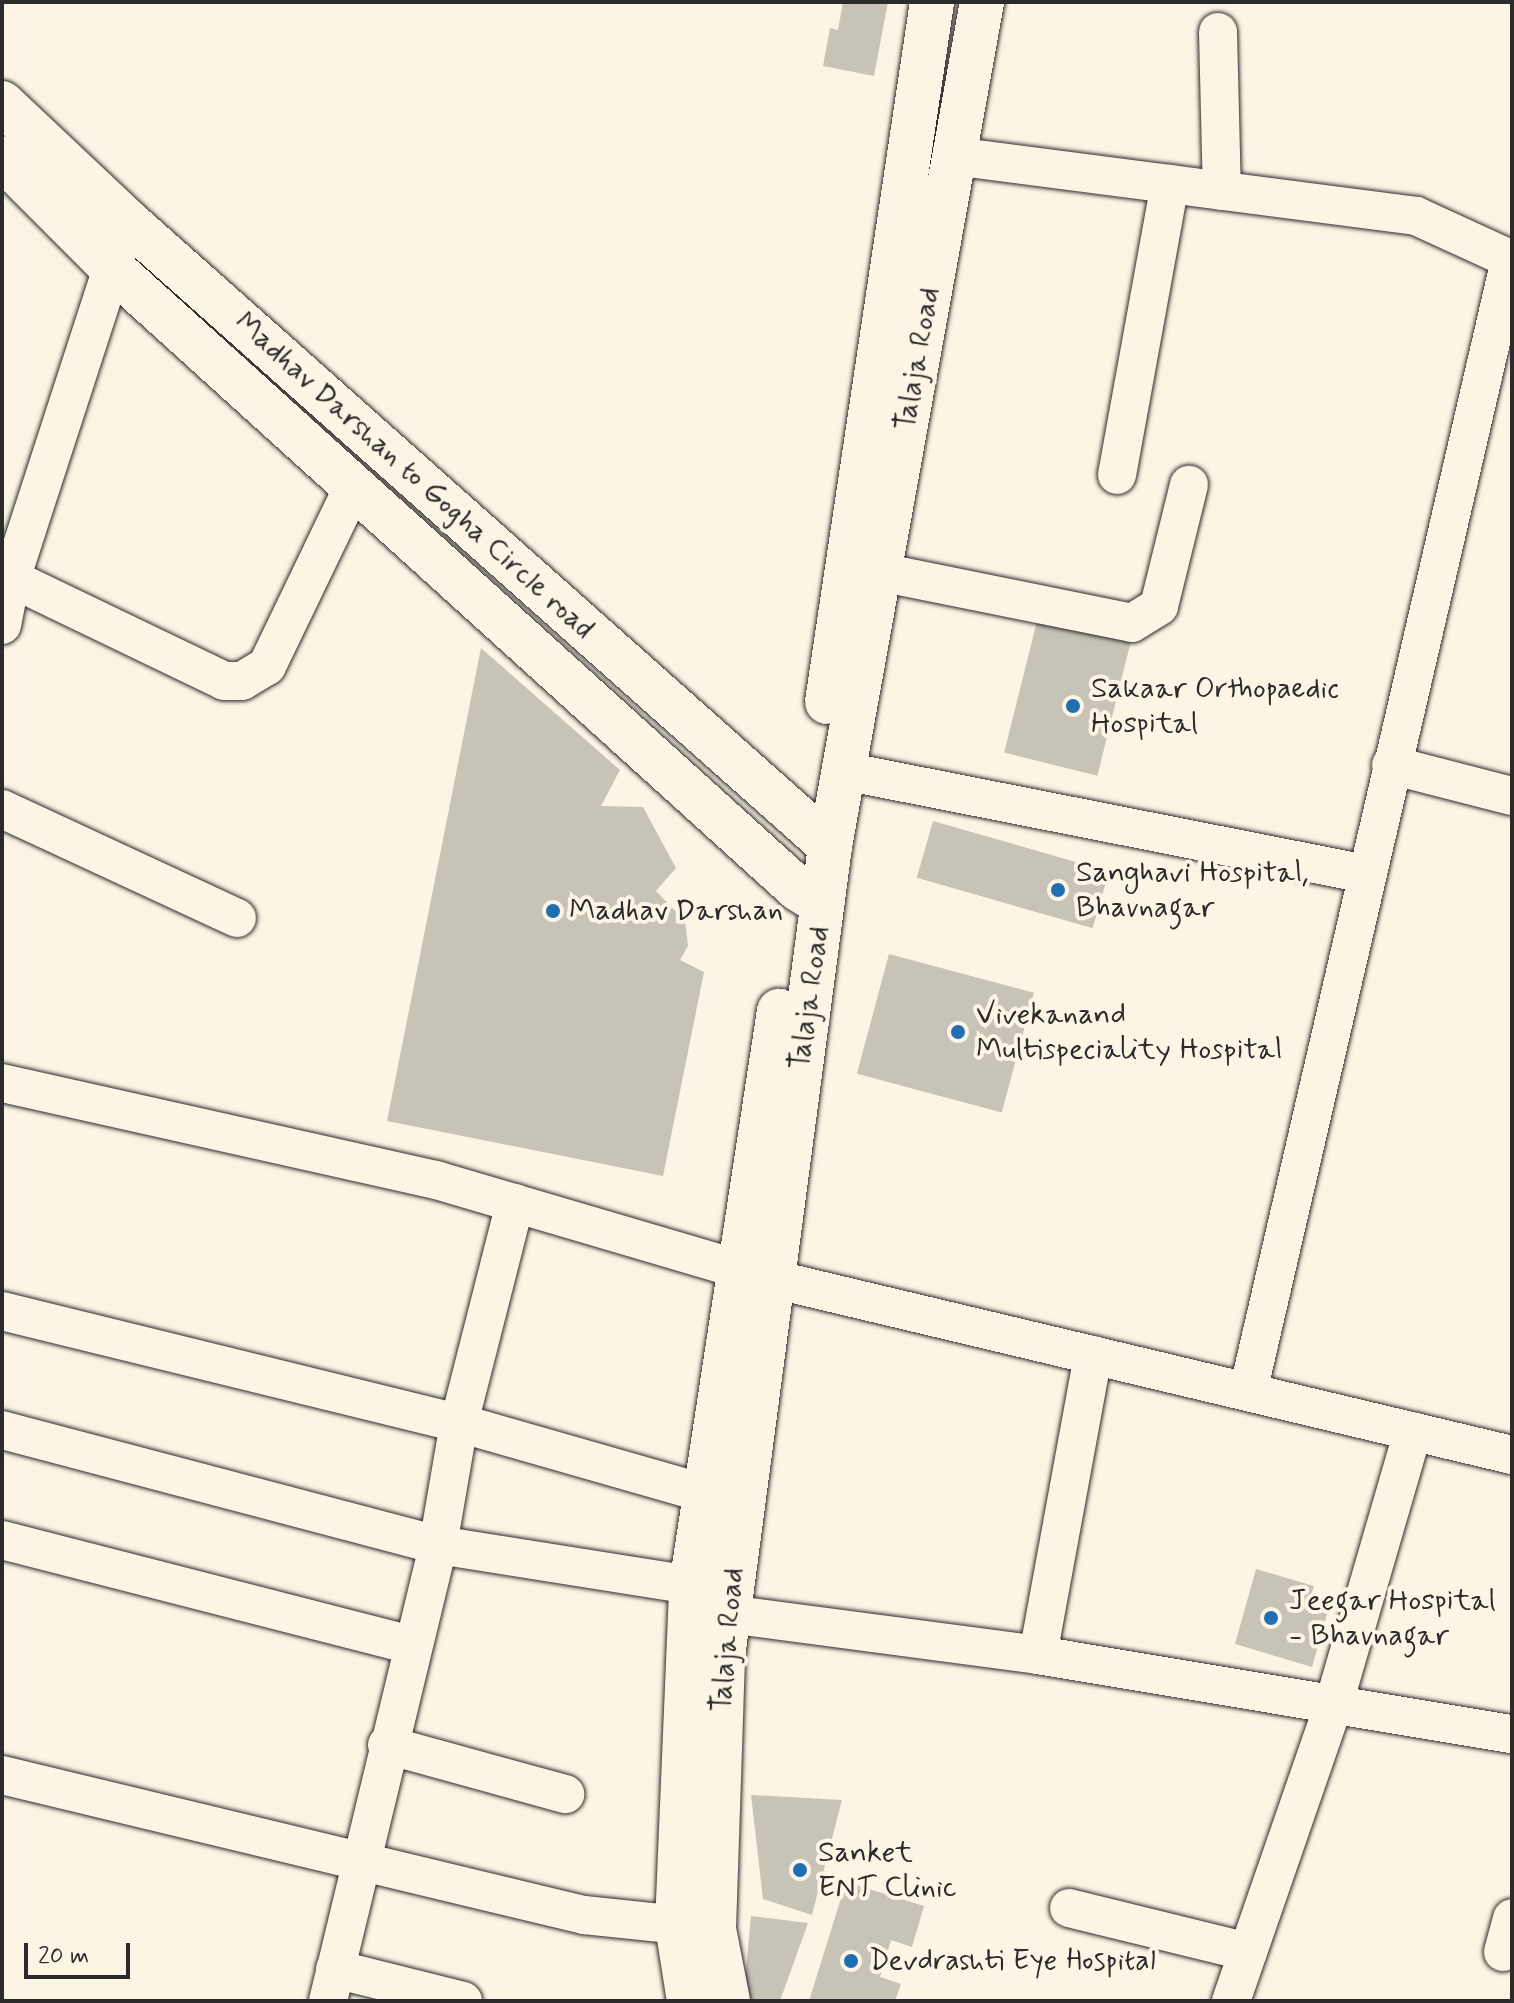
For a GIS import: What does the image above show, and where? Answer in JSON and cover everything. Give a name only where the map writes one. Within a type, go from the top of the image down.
[{"type":"main road","name":"Talaja Road","points":[[689,2001],[717,1597],[743,1504],[755,1274],[819,836],[932,2]]},
{"type":"main road","name":"Talaja Road","points":[[819,836],[844,771],[982,2]]},
{"type":"main road","name":"Madhav Darshan to Gogha Circle road","points":[[2,103],[127,221],[819,836]]},
{"type":"main road","points":[[2,158],[112,268],[810,896]]},
{"type":"main road","name":"Talaja Road","points":[[717,1597],[702,1493],[755,1274]]},
{"type":"main road","name":"Talaja Road","points":[[695,1927],[728,2001]]},
{"type":"street","points":[[1218,32],[1222,191]]},
{"type":"street","points":[[954,156],[1416,216],[1511,260],[1391,765],[1248,1392]]},
{"type":"street","points":[[1117,475],[1170,184]]},
{"type":"street","points":[[2,625],[7,576],[127,221]]},
{"type":"street","points":[[7,576],[224,681],[242,681],[267,666],[354,485]]},
{"type":"street","points":[[880,572],[1132,623],[1159,606],[1189,485]]},
{"type":"street","points":[[1391,765],[1512,796]]},
{"type":"street","points":[[844,771],[1366,874]]},
{"type":"street","points":[[2,809],[237,918]]},
{"type":"street","points":[[2,1083],[436,1180],[755,1274],[1512,1455]]},
{"type":"street","points":[[463,2001],[332,1985],[359,1858],[438,1545],[459,1423],[515,1203]]},
{"type":"street","points":[[2,1311],[459,1423],[743,1504]]},
{"type":"street","points":[[1038,1655],[1093,1355]]},
{"type":"street","points":[[2,1430],[438,1545],[1038,1655],[1512,1734]]},
{"type":"street","points":[[1231,2001],[1334,1703],[1413,1431]]},
{"type":"street","points":[[2,1540],[412,1645]]},
{"type":"street","points":[[387,1745],[565,1794]]},
{"type":"street","points":[[2,1775],[359,1858],[584,1915],[695,1927]]},
{"type":"street","points":[[1069,1908],[1248,1952]]},
{"type":"building","points":[[843,2],[888,2],[874,76],[823,66],[830,28],[838,30]]},
{"type":"building","points":[[1040,609],[1133,632],[1097,776],[1004,753]]},
{"type":"building","name":"Madhav Darshan","points":[[481,648],[620,770],[601,806],[643,807],[676,868],[656,891],[685,921],[688,946],[680,960],[704,972],[663,1176],[387,1121]]},
{"type":"building","points":[[933,821],[1109,871],[1093,928],[917,878]]},
{"type":"building","points":[[889,954],[1034,993],[1002,1113],[857,1074]]},
{"type":"building","points":[[1256,1569],[1314,1586],[1308,1605],[1328,1611],[1312,1667],[1235,1644]]},
{"type":"building","points":[[751,1795],[842,1800],[812,1915],[763,1899]]},
{"type":"building","points":[[846,1882],[924,1906],[912,1947],[891,1940],[880,1977],[901,1984],[895,2001],[809,2001]]},
{"type":"building","points":[[751,1916],[808,1923],[780,2001],[750,2001],[744,1990]]},
{"type":"place","name":"Sakaar Orthopaedic Hospital","points":[[1073,706]]},
{"type":"place","name":"Sanghavi Hospital, Bhavnagar","points":[[1058,890]]},
{"type":"place","name":"Madhav Darshan","points":[[553,911]]},
{"type":"place","name":"Vivekanand Multispeciality Hospital","points":[[958,1032]]},
{"type":"place","name":"Jeegar Hospital - Bhavnagar","points":[[1271,1618]]},
{"type":"place","name":"Sanket ENT Clinic","points":[[800,1870]]},
{"type":"place","name":"Devdrashti Eye Hospital","points":[[851,1961]]}]
